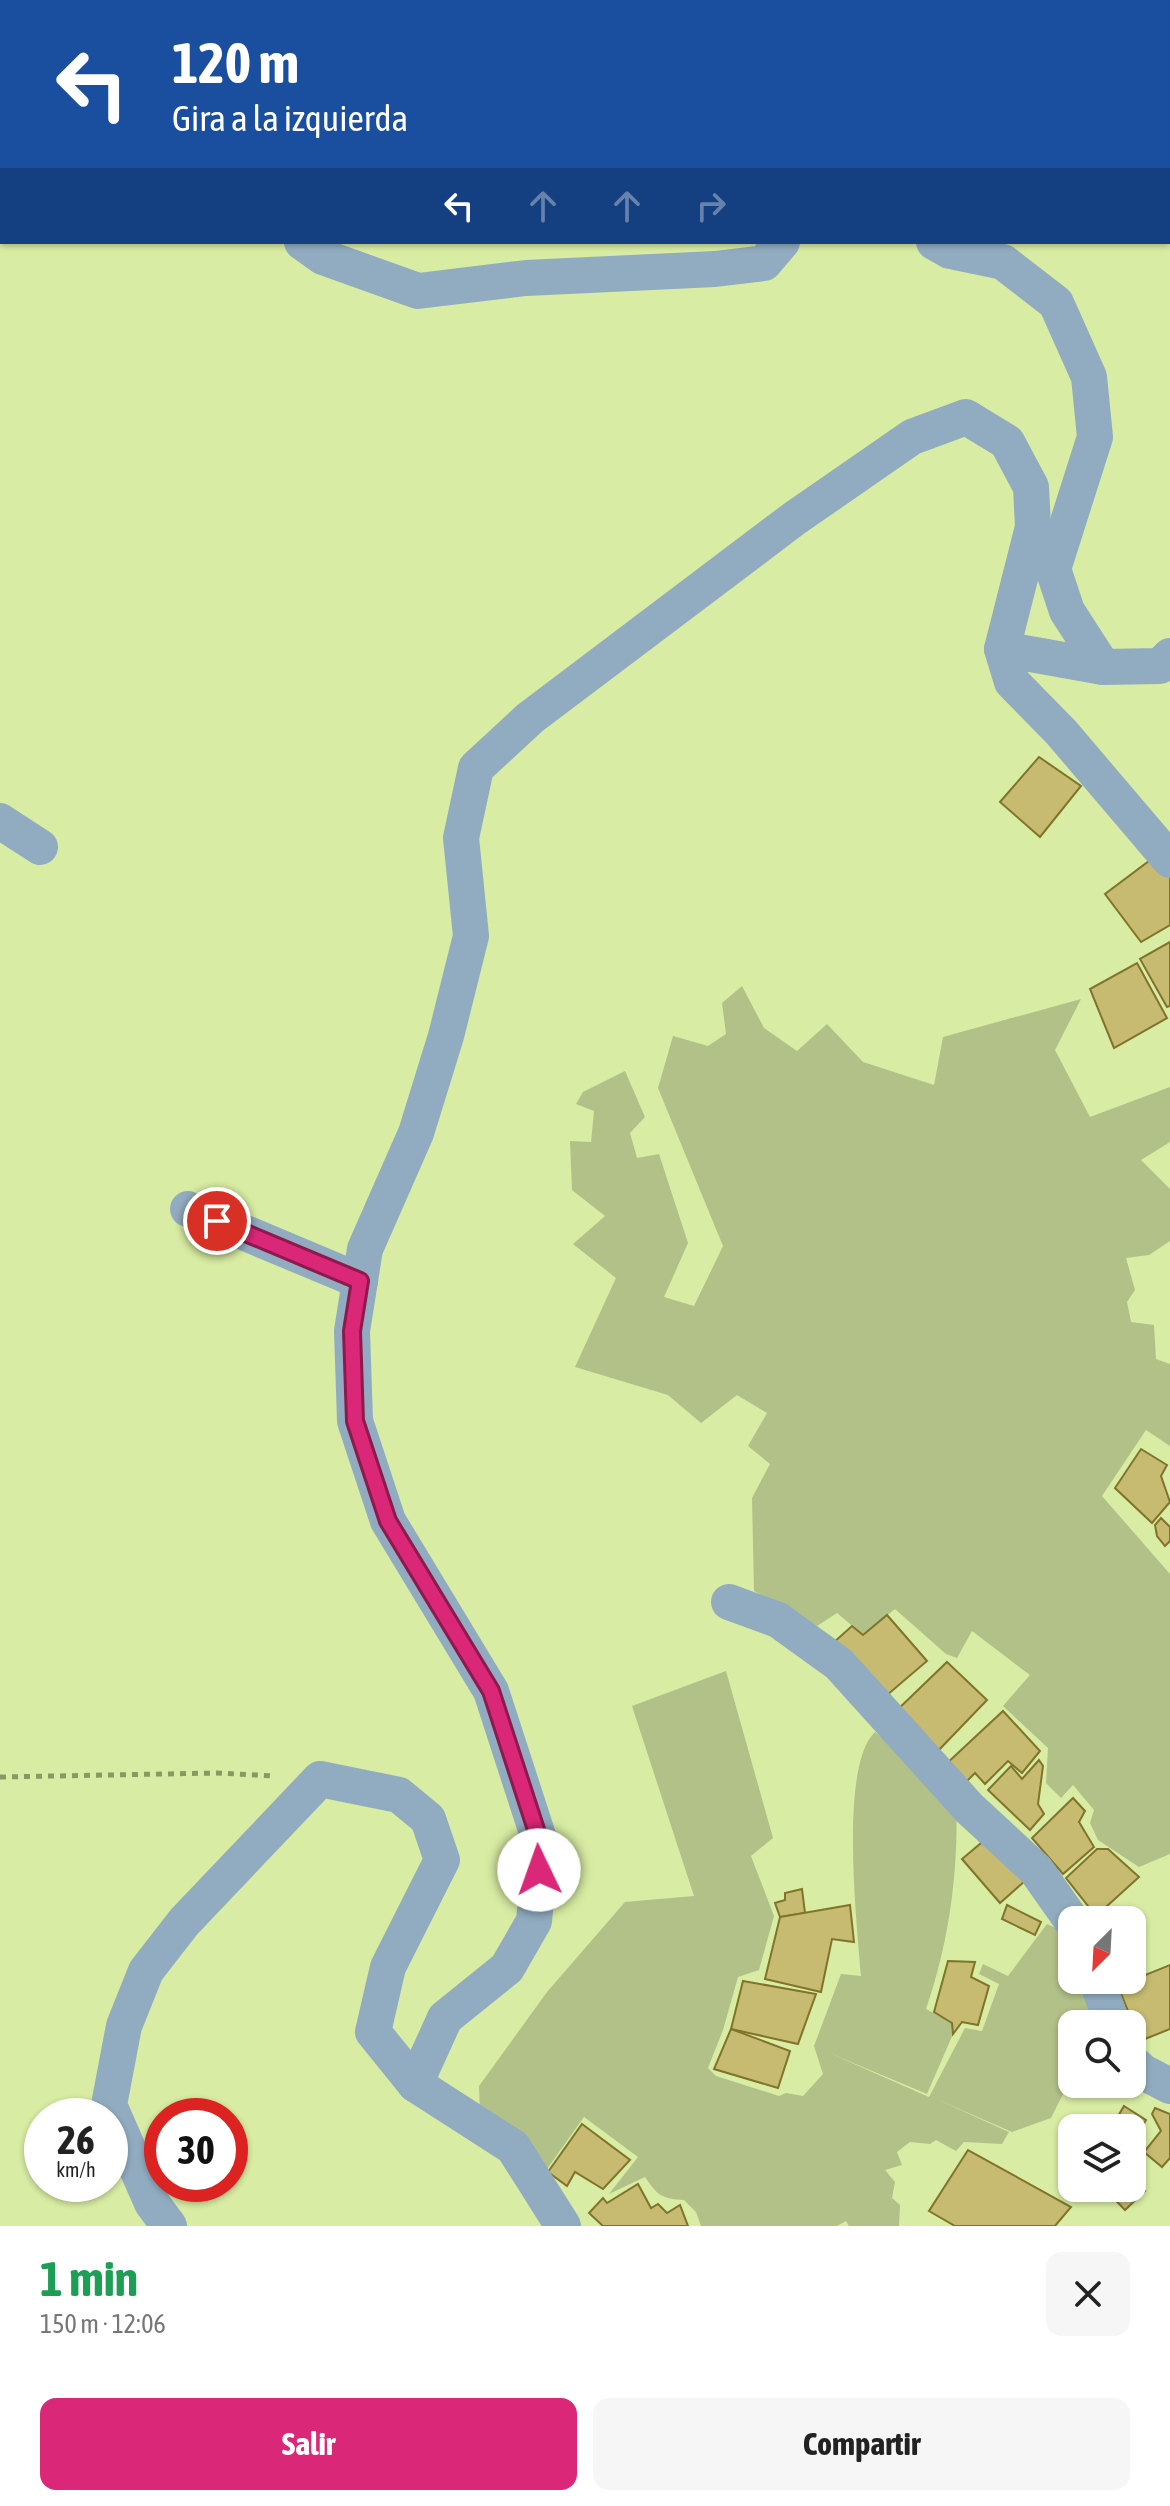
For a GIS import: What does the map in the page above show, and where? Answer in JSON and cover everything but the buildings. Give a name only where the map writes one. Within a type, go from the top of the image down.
[{"type":"street","points":[[305,244],[323,257],[418,291],[526,278],[715,269],[764,263],[780,244]]},
{"type":"street","points":[[938,244],[950,251],[1003,262],[1056,303],[1089,377],[1095,437],[1053,569],[1067,611],[1103,667]]},
{"type":"street","points":[[415,2084],[445,2018],[507,1968],[534,1921],[541,1845],[491,1691],[388,1521],[355,1421],[352,1331],[365,1249],[416,1133],[446,1036],[471,936],[461,838],[476,768],[530,718],[795,518],[912,437],[966,417],[1007,442],[1031,487],[1033,527],[1002,649],[1012,682],[1061,732],[1170,860]]},
{"type":"street","points":[[1002,649],[1103,667],[1160,666],[1170,656]]},
{"type":"street","points":[[0,821],[40,847]]},
{"type":"street","points":[[188,1209],[360,1281]]},
{"type":"street","points":[[729,1602],[778,1620],[839,1664],[969,1808],[1036,1870],[1061,1906]]},
{"type":"street","points":[[169,2226],[152,2203],[109,2105],[124,2026],[146,1971],[184,1922],[320,1779],[399,1795],[428,1819],[442,1860],[388,1967],[373,2032],[415,2084],[513,2147],[563,2226]]},
{"type":"street","points":[[1146,2074],[1170,2086]]},
{"type":"path","points":[[0,1777],[217,1773],[320,1779]]},
{"type":"green space","points":[[742,986],[764,1028],[797,1051],[827,1024],[863,1062],[934,1085],[943,1037],[1081,999],[1055,1050],[1090,1117],[1170,1087],[1170,1142],[1141,1160],[1170,1189],[1170,1241],[1149,1255],[1126,1258],[1135,1290],[1127,1302],[1131,1322],[1154,1325],[1156,1359],[1170,1364],[1170,1446],[1146,1430],[1102,1496],[1170,1574],[1170,1854],[1139,1867],[1098,1840],[1090,1823],[1094,1810],[1073,1785],[1061,1798],[1046,1783],[1048,1748],[1003,1706],[1030,1675],[972,1631],[957,1658],[946,1654],[895,1609],[863,1635],[837,1613],[817,1626],[754,1591],[752,1498],[770,1464],[748,1446],[767,1413],[737,1395],[701,1423],[668,1395],[575,1367],[616,1278],[573,1244],[605,1216],[572,1190],[570,1141],[591,1142],[594,1111],[576,1104],[583,1092],[625,1071],[645,1117],[630,1133],[637,1158],[659,1154],[688,1243],[664,1297],[694,1306],[723,1246],[658,1088],[673,1036],[708,1046],[726,1034],[722,1003]]},
{"type":"green space","points":[[726,1671],[773,1838],[751,1856],[774,1916],[759,1970],[738,1977],[708,2068],[716,2076],[779,2096],[786,2093],[803,2096],[823,2074],[814,2046],[841,1974],[861,1976],[854,1885],[854,1810],[857,1777],[864,1750],[875,1732],[956,1795],[956,1850],[951,1904],[941,1957],[926,2009],[952,2023],[953,2034],[927,2094],[827,2052],[929,2097],[965,2028],[982,2031],[999,1984],[979,1974],[983,1964],[1008,1976],[1047,1924],[1058,1929],[1058,1994],[1091,1994],[1092,2010],[1058,2010],[1058,2098],[1061,2098],[1051,2118],[1012,2132],[934,2098],[1009,2132],[1002,2144],[964,2142],[956,2151],[936,2140],[930,2144],[910,2142],[897,2152],[902,2165],[885,2170],[895,2182],[892,2198],[900,2205],[899,2226],[849,2226],[846,2221],[837,2226],[701,2226],[696,2212],[684,2200],[661,2195],[645,2177],[609,2194],[638,2157],[584,2117],[542,2176],[480,2115],[479,2086],[547,1992],[625,1902],[694,1896],[632,1706]]},
{"type":"route","points":[[217,1221],[360,1281],[352,1331],[355,1421],[388,1521],[491,1691],[541,1845],[539,1870]]}]
